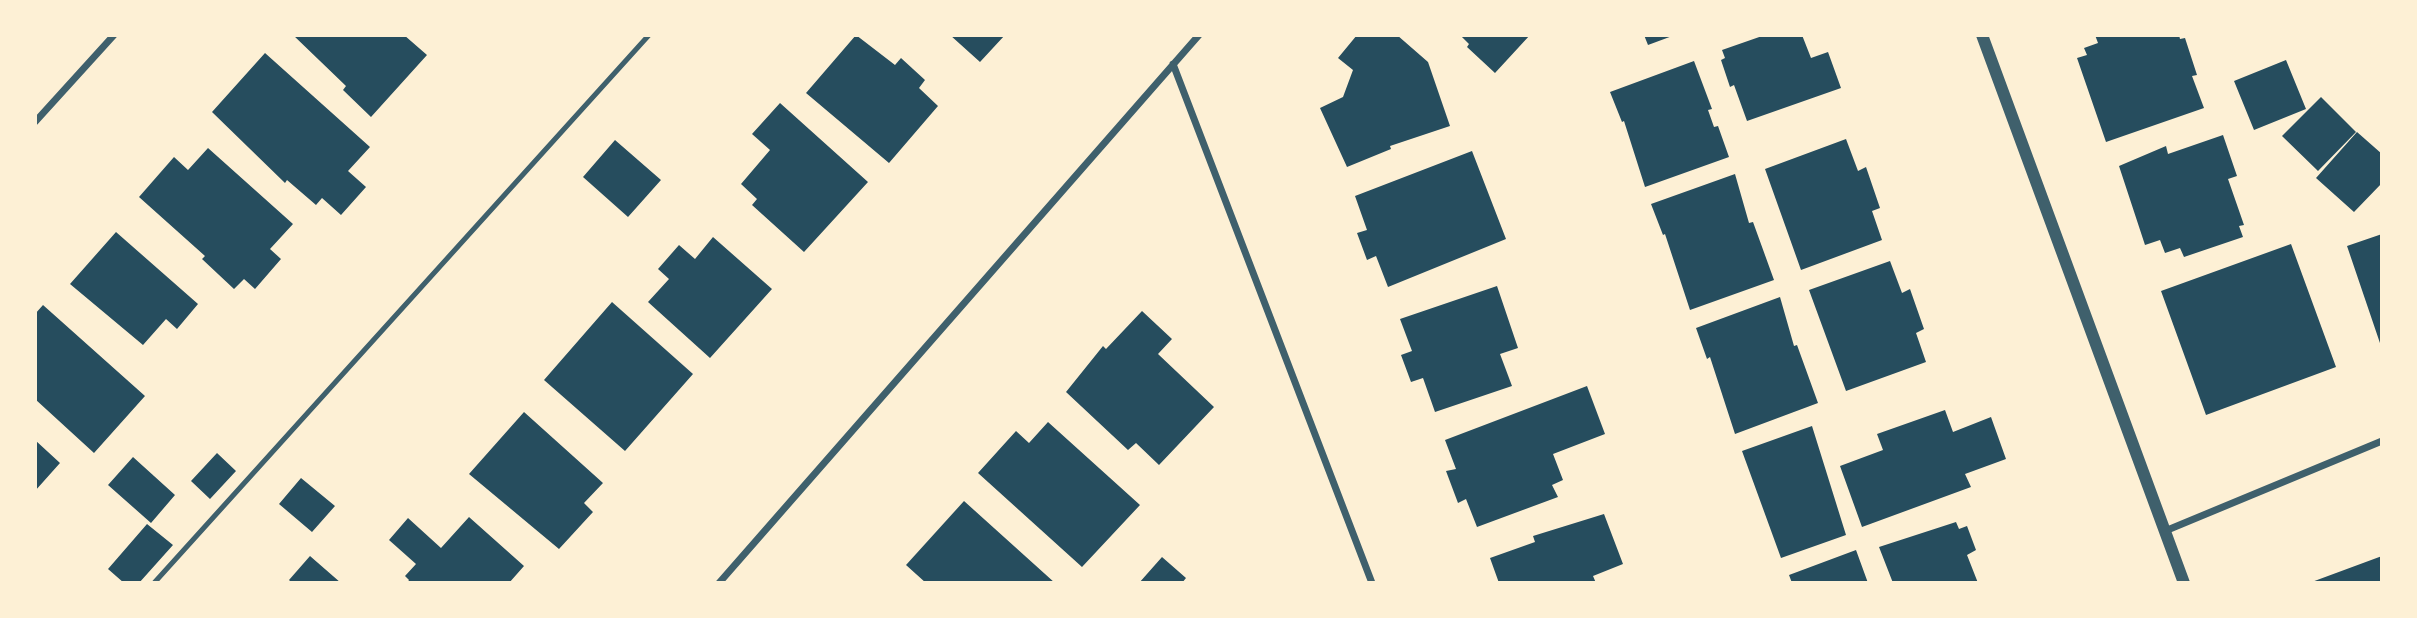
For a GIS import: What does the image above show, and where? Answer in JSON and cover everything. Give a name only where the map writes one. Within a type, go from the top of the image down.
[{"type":"street","points":[[35,122],[114,35]]},
{"type":"street","points":[[719,583],[1199,35]]},
{"type":"street","points":[[1982,35],[2184,583]]},
{"type":"street","points":[[1173,64],[1372,583]]},
{"type":"street","points":[[2165,531],[2382,441]]},
{"type":"lane","points":[[153,583],[649,35]]},
{"type":"building","points":[[293,35],[404,35],[427,55],[371,117],[343,90],[346,86]]},
{"type":"building","points":[[856,35],[895,65],[901,58],[925,80],[919,88],[938,106],[889,163],[806,93]]},
{"type":"building","points":[[950,35],[1005,35],[980,62]]},
{"type":"building","points":[[1357,35],[1397,35],[1428,62],[1450,126],[1390,146],[1391,149],[1347,167],[1320,108],[1343,97],[1353,70],[1338,58]]},
{"type":"building","points":[[1460,35],[1530,35],[1495,73],[1467,47],[1469,44]]},
{"type":"building","points":[[1644,35],[1675,35],[1648,45]]},
{"type":"building","points":[[1765,35],[1802,35],[1811,58],[1828,52],[1841,88],[1747,121],[1734,85],[1730,87],[1721,60],[1725,58],[1722,50]]},
{"type":"building","points":[[2095,35],[2179,35],[2180,39],[2185,38],[2197,75],[2192,76],[2204,108],[2106,142],[2077,58],[2087,55],[2084,48],[2098,43]]},
{"type":"building","points":[[265,53],[370,147],[348,171],[366,187],[341,215],[322,198],[316,205],[287,180],[285,183],[212,112]]},
{"type":"building","points":[[2286,60],[2306,109],[2254,130],[2234,81]]},
{"type":"building","points":[[1694,61],[1712,109],[1708,110],[1714,127],[1718,126],[1729,157],[1645,187],[1624,121],[1622,122],[1610,92]]},
{"type":"building","points":[[2321,97],[2356,132],[2318,171],[2282,136]]},
{"type":"building","points":[[780,103],[868,182],[804,252],[752,205],[757,199],[741,184],[770,150],[752,134]]},
{"type":"building","points":[[2357,132],[2382,154],[2382,183],[2354,212],[2316,178]]},
{"type":"building","points":[[2223,135],[2237,176],[2228,179],[2244,225],[2239,226],[2243,237],[2184,257],[2180,248],[2165,253],[2160,240],[2145,245],[2119,166],[2166,146],[2168,154]]},
{"type":"building","points":[[1846,139],[1858,171],[1866,167],[1880,208],[1872,211],[1882,240],[1801,270],[1765,169]]},
{"type":"building","points":[[615,140],[661,180],[628,217],[583,177]]},
{"type":"building","points":[[208,148],[293,224],[270,249],[281,259],[255,289],[244,279],[234,289],[202,259],[205,256],[139,197],[174,157],[188,170]]},
{"type":"building","points":[[1472,151],[1506,239],[1388,287],[1376,256],[1367,260],[1357,233],[1367,230],[1355,196]]},
{"type":"building","points":[[1735,174],[1749,223],[1753,222],[1774,280],[1690,310],[1665,234],[1663,235],[1651,204]]},
{"type":"building","points":[[116,232],[198,304],[177,329],[166,319],[143,345],[70,284]]},
{"type":"building","points":[[2382,234],[2382,349],[2347,246]]},
{"type":"building","points":[[713,237],[772,289],[710,358],[648,302],[669,279],[658,269],[679,245],[695,259]]},
{"type":"building","points":[[2291,244],[2336,367],[2206,415],[2161,291]]},
{"type":"building","points":[[1890,261],[1902,293],[1910,289],[1924,329],[1916,333],[1926,362],[1846,391],[1809,290]]},
{"type":"building","points":[[1497,286],[1518,348],[1500,354],[1512,386],[1435,412],[1423,378],[1411,382],[1401,355],[1412,351],[1400,319]]},
{"type":"building","points":[[1780,297],[1794,346],[1797,345],[1818,403],[1735,434],[1710,357],[1707,359],[1696,328]]},
{"type":"building","points":[[612,302],[693,374],[625,451],[544,380]]},
{"type":"building","points":[[43,305],[145,396],[94,453],[35,399],[35,314]]},
{"type":"building","points":[[1142,311],[1172,339],[1158,354],[1214,407],[1159,465],[1136,443],[1128,450],[1066,392],[1103,346],[1106,349]]},
{"type":"building","points":[[1587,386],[1605,434],[1553,454],[1563,480],[1552,485],[1558,497],[1477,527],[1466,499],[1458,503],[1446,471],[1456,469],[1445,440]]},
{"type":"building","points":[[1945,410],[1953,432],[1991,417],[2006,459],[1965,474],[1971,487],[1862,527],[1840,466],[1883,450],[1877,434]]},
{"type":"building","points":[[524,412],[603,483],[584,503],[593,512],[559,549],[469,474]]},
{"type":"building","points":[[1048,422],[1140,505],[1082,567],[978,473],[1016,431],[1029,443]]},
{"type":"building","points":[[1812,426],[1846,535],[1781,558],[1742,451]]},
{"type":"building","points":[[35,440],[60,463],[35,491]]},
{"type":"building","points":[[217,453],[236,471],[210,499],[191,481]]},
{"type":"building","points":[[133,457],[175,495],[151,523],[108,485]]},
{"type":"building","points":[[301,478],[335,506],[312,532],[279,504]]},
{"type":"building","points":[[964,501],[1055,583],[926,583],[906,565]]},
{"type":"building","points":[[1604,514],[1623,564],[1593,576],[1596,583],[1499,583],[1490,558],[1535,542],[1533,536]]},
{"type":"building","points":[[469,517],[524,566],[509,583],[407,583],[409,580],[405,576],[416,564],[389,540],[408,518],[441,548]]},
{"type":"building","points":[[1956,522],[1959,529],[1967,526],[1976,550],[1967,555],[1978,583],[1893,583],[1879,547]]},
{"type":"building","points":[[147,524],[173,545],[139,583],[124,583],[108,569]]},
{"type":"building","points":[[1856,550],[1868,583],[1792,583],[1789,575]]},
{"type":"building","points":[[310,556],[341,583],[292,583],[289,580]]},
{"type":"building","points":[[2382,556],[2382,583],[2309,583]]},
{"type":"building","points":[[1162,557],[1186,578],[1182,583],[1139,583]]}]
